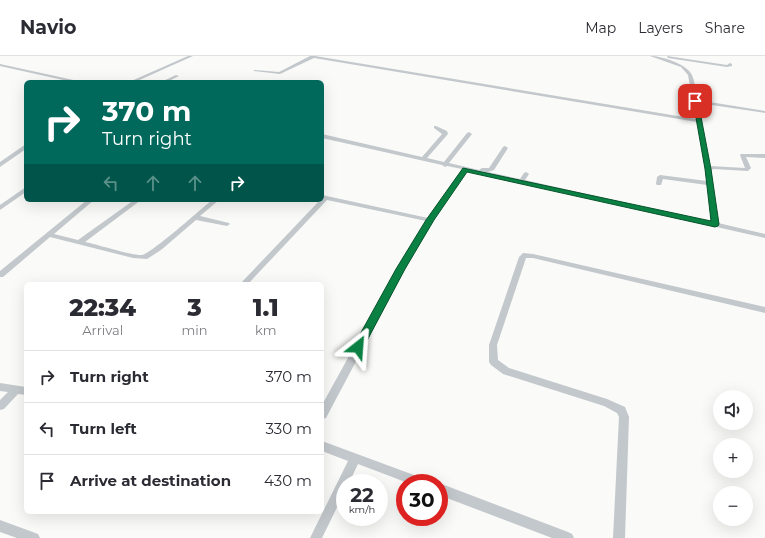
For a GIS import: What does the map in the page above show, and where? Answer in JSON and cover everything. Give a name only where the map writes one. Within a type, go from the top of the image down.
[{"type":"street","points":[[136,80],[191,56]]},
{"type":"street","points":[[256,71],[280,74],[309,56],[699,121]]},
{"type":"street","points":[[652,56],[685,68],[690,75],[708,169],[715,224]]},
{"type":"street","points":[[658,56],[727,66],[730,66],[730,64]]},
{"type":"street","points":[[0,65],[69,80]]},
{"type":"street","points":[[168,80],[176,76]]},
{"type":"street","points":[[695,101],[765,112]]},
{"type":"street","points":[[423,159],[445,134],[445,132],[436,127]]},
{"type":"street","points":[[445,165],[469,134]]},
{"type":"street","points":[[324,136],[445,165],[765,236]]},
{"type":"street","points":[[0,165],[24,147]]},
{"type":"street","points":[[464,169],[489,171],[505,148]]},
{"type":"street","points":[[708,169],[713,167],[746,170],[748,168],[743,155],[765,156]]},
{"type":"street","points":[[324,412],[401,269],[430,220],[464,169]]},
{"type":"street","points":[[522,182],[526,174]]},
{"type":"street","points":[[659,184],[660,178],[663,177],[709,183]]},
{"type":"street","points":[[0,208],[24,190]]},
{"type":"street","points":[[324,197],[430,220]]},
{"type":"street","points":[[0,275],[89,202]]},
{"type":"street","points":[[80,242],[135,202]]},
{"type":"street","points":[[50,235],[133,256],[144,257],[158,248],[213,202]]},
{"type":"street","points":[[246,282],[318,202]]},
{"type":"street","points":[[194,217],[227,224]]},
{"type":"street","points":[[619,538],[624,417],[621,410],[607,402],[506,371],[494,362],[493,345],[523,257],[526,255],[533,256],[765,310]]},
{"type":"street","points":[[0,387],[22,389]]},
{"type":"street","points":[[0,406],[22,389]]},
{"type":"street","points":[[324,447],[398,474]]},
{"type":"street","points":[[316,538],[355,458]]},
{"type":"street","points":[[448,492],[568,538]]},
{"type":"street","points":[[0,526],[34,538]]},
{"type":"route","points":[[358,347],[430,220],[465,169],[715,224],[708,169],[695,101]]}]
